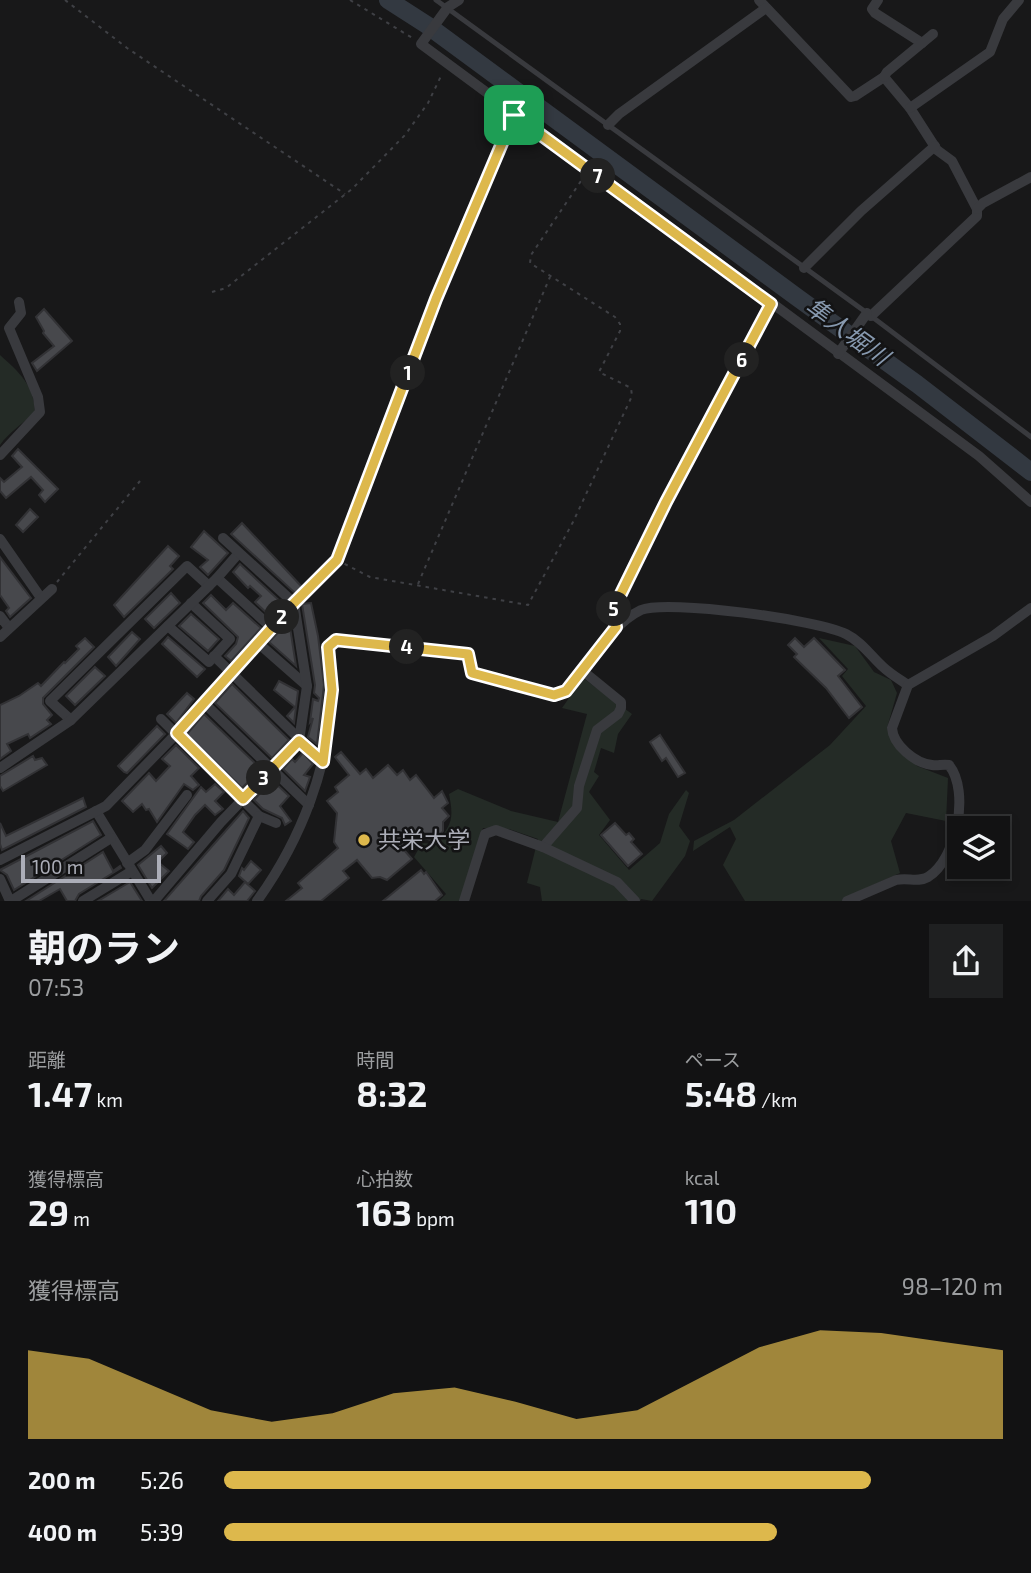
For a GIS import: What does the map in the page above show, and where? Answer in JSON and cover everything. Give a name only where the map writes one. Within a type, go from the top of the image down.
[{"type":"street","points":[[459,0],[448,8],[421,44],[979,456],[1031,502]]},
{"type":"street","points":[[878,0],[872,9],[875,13],[922,43]]},
{"type":"street","points":[[910,108],[990,52],[1003,19],[1019,0]]},
{"type":"street","points":[[608,125],[762,4],[851,97],[884,78],[887,72],[933,34]]},
{"type":"street","points":[[838,354],[869,314],[977,216],[977,209],[952,161],[935,146],[910,108],[884,78]]},
{"type":"street","points":[[804,268],[861,211],[935,146]]},
{"type":"street","points":[[977,209],[983,203],[1031,177]]},
{"type":"street","points":[[0,455],[40,412],[38,397],[9,328],[21,313],[19,302]]},
{"type":"street","points":[[96,811],[152,901],[299,741],[307,686],[294,603],[223,538]]},
{"type":"street","points":[[0,539],[41,598]]},
{"type":"street","points":[[0,768],[71,720],[191,604],[238,554]]},
{"type":"street","points":[[71,720],[50,701],[187,566],[213,582],[272,628]]},
{"type":"street","points":[[0,616],[4,632],[52,589]]},
{"type":"street","points":[[0,860],[106,806],[177,733],[294,603]]},
{"type":"street","points":[[168,626],[208,662],[230,639],[191,604]]},
{"type":"street","points":[[257,901],[285,857],[309,805],[323,762],[332,690],[328,647],[336,640],[468,654],[472,673],[554,695],[566,691],[616,627],[643,609],[682,607],[771,615],[845,633],[870,650],[882,666],[908,685]]},
{"type":"street","points":[[847,901],[902,878],[916,881],[928,877],[942,862],[955,832],[960,810],[953,770],[949,765],[930,765],[909,756],[892,734],[892,727],[908,685],[993,636],[1031,608]]},
{"type":"street","points":[[258,643],[307,686]]},
{"type":"street","points":[[214,656],[323,762]]},
{"type":"street","points":[[543,847],[577,808],[579,786],[597,730],[618,714],[621,708],[621,702],[583,671]]},
{"type":"street","points":[[204,703],[309,805]]},
{"type":"street","points":[[161,719],[259,816],[276,822]]},
{"type":"street","points":[[83,901],[129,867],[187,795]]},
{"type":"street","points":[[207,901],[231,874],[259,816]]},
{"type":"street","points":[[464,901],[485,834],[496,830],[543,847],[617,882],[635,901]]},
{"type":"street","points":[[0,880],[11,901],[111,838]]},
{"type":"lane","points":[[436,0],[869,314],[1031,437]]},
{"type":"lane","points":[[483,190],[514,115]]},
{"type":"path","points":[[65,0],[127,48],[345,194]]},
{"type":"path","points":[[350,0],[421,44]]},
{"type":"path","points":[[212,292],[226,288],[345,194],[405,135],[428,103],[447,64]]},
{"type":"path","points":[[337,560],[370,577],[528,606],[573,522],[632,396],[631,388],[599,372],[620,331],[620,324],[615,317],[530,263],[531,255],[589,170]]},
{"type":"path","points":[[294,603],[337,560],[436,299],[483,190]]},
{"type":"path","points":[[418,585],[550,276]]},
{"type":"path","points":[[616,627],[612,612],[666,502],[771,304]]},
{"type":"path","points":[[52,589],[140,481]]},
{"type":"shaded area","points":[[0,355],[19,373],[28,387],[35,412],[0,445]]},
{"type":"shaded area","points":[[819,638],[855,646],[874,672],[891,680],[897,693],[887,728],[917,766],[948,778],[946,821],[906,813],[891,841],[900,873],[842,901],[745,901],[723,865],[736,839],[730,827],[693,851],[694,841],[734,820],[830,745],[866,706],[842,676],[848,669]]},
{"type":"shaded area","points":[[583,678],[632,714],[618,734],[614,753],[601,748],[594,772],[599,776],[589,792],[610,820],[599,835],[629,870],[660,843],[669,814],[686,790],[689,793],[679,826],[690,841],[685,856],[652,901],[542,901],[540,887],[527,883],[538,839],[509,829],[483,828],[461,901],[439,901],[446,894],[414,857],[422,843],[435,844],[445,832],[451,816],[449,794],[458,789],[511,811],[558,822],[587,714],[562,708]]},
{"type":"building","points":[[44,309],[72,341],[37,371],[32,363],[54,346],[43,333],[36,317]]},
{"type":"building","points":[[18,449],[58,489],[45,502],[39,495],[43,490],[31,477],[6,498],[0,491],[0,478],[4,482],[22,467],[12,456]]},
{"type":"building","points":[[30,509],[38,517],[23,532],[16,525]]},
{"type":"building","points":[[242,523],[303,588],[296,594],[231,534]]},
{"type":"building","points":[[204,531],[228,553],[208,575],[200,567],[208,560],[191,547]]},
{"type":"building","points":[[168,546],[179,556],[170,566],[173,569],[124,617],[114,605]]},
{"type":"building","points":[[0,557],[31,598],[10,617],[6,611],[9,608],[0,595]]},
{"type":"building","points":[[240,564],[283,604],[271,617],[255,602],[261,596],[250,586],[248,588],[233,572]]},
{"type":"building","points":[[171,593],[180,603],[154,628],[145,619]]},
{"type":"building","points":[[211,595],[226,610],[233,603],[261,628],[231,661],[225,656],[236,644],[238,637],[203,603]]},
{"type":"building","points":[[311,603],[324,685],[317,744],[308,737],[313,718],[310,722],[313,699],[318,701],[319,698],[314,693],[302,604]]},
{"type":"building","points":[[191,614],[219,639],[208,651],[179,626]]},
{"type":"building","points":[[289,621],[296,666],[269,642]]},
{"type":"building","points":[[132,632],[140,639],[116,666],[108,657]]},
{"type":"building","points":[[168,637],[205,669],[197,677],[162,644]]},
{"type":"building","points":[[85,638],[94,647],[43,698],[43,704],[52,715],[47,720],[51,724],[30,738],[28,734],[7,744],[11,751],[0,759],[0,705],[38,683],[41,686],[79,649],[76,646]]},
{"type":"building","points":[[795,638],[804,647],[814,638],[845,670],[838,676],[862,707],[849,718],[826,688],[794,657],[797,654],[788,645]]},
{"type":"building","points":[[95,667],[105,676],[75,705],[66,696]]},
{"type":"building","points":[[279,681],[298,691],[294,723],[287,716],[295,707],[274,690]]},
{"type":"building","points":[[232,684],[289,740],[272,758],[215,703]]},
{"type":"building","points":[[187,693],[194,699],[176,723],[167,714]]},
{"type":"building","points":[[204,714],[261,769],[242,788],[187,734]]},
{"type":"building","points":[[157,726],[165,734],[127,773],[124,772],[118,766]]},
{"type":"building","points":[[660,735],[685,773],[678,777],[666,758],[662,761],[650,742]]},
{"type":"building","points":[[176,745],[199,768],[191,776],[199,785],[193,790],[184,784],[157,822],[149,809],[146,810],[142,804],[133,812],[122,801],[149,773],[156,781],[170,766],[162,759]]},
{"type":"building","points":[[341,752],[360,774],[366,769],[373,778],[388,765],[397,775],[403,770],[410,780],[416,775],[434,798],[442,791],[448,803],[442,808],[449,816],[443,822],[443,831],[439,837],[431,840],[420,837],[404,850],[412,859],[387,880],[372,878],[357,860],[343,871],[349,878],[321,901],[286,901],[302,888],[298,883],[338,848],[334,842],[337,813],[327,801],[338,792],[335,787],[349,775],[335,757]]},
{"type":"building","points":[[303,753],[313,764],[304,775],[310,777],[305,791],[283,769],[292,759],[295,762]]},
{"type":"building","points":[[33,756],[35,760],[42,758],[47,765],[3,791],[0,776]]},
{"type":"building","points":[[272,780],[289,796],[280,806],[291,821],[285,825],[282,818],[263,809],[254,800]]},
{"type":"building","points":[[215,784],[224,792],[215,801],[223,809],[215,815],[205,805],[195,815],[183,832],[194,842],[188,849],[167,834],[201,787],[206,792]]},
{"type":"building","points":[[83,798],[86,807],[2,850],[0,823],[6,836]]},
{"type":"building","points":[[243,811],[249,818],[224,870],[199,901],[164,901]]},
{"type":"building","points":[[93,821],[101,835],[14,890],[7,875],[0,870]]},
{"type":"building","points":[[615,823],[626,835],[629,833],[634,839],[631,842],[642,854],[628,866],[601,835]]},
{"type":"building","points":[[161,846],[167,853],[158,862],[169,871],[152,888],[138,865]]},
{"type":"building","points":[[103,852],[113,871],[120,866],[121,868],[79,894],[75,901],[67,901],[60,889],[39,901],[26,901]]},
{"type":"building","points":[[251,861],[261,870],[248,884],[239,876],[242,868],[244,870]]},
{"type":"building","points":[[421,870],[424,874],[426,872],[442,895],[435,901],[383,901]]},
{"type":"building","points":[[130,882],[142,901],[98,901]]},
{"type":"building","points":[[245,882],[255,891],[247,901],[218,901],[228,889],[234,895]]},
{"type":"waterway","name":"隼人堀川","points":[[388,0],[427,25],[917,384],[1031,472]]},
{"type":"place","name":"共栄大学","points":[[364,840]]},
{"type":"route","points":[[514,115],[771,304],[666,502],[612,612],[616,627],[566,691],[554,695],[472,673],[468,654],[336,640],[328,647],[332,690],[323,762],[299,741],[243,799],[177,733],[294,603],[337,560],[436,299],[514,115]]}]
